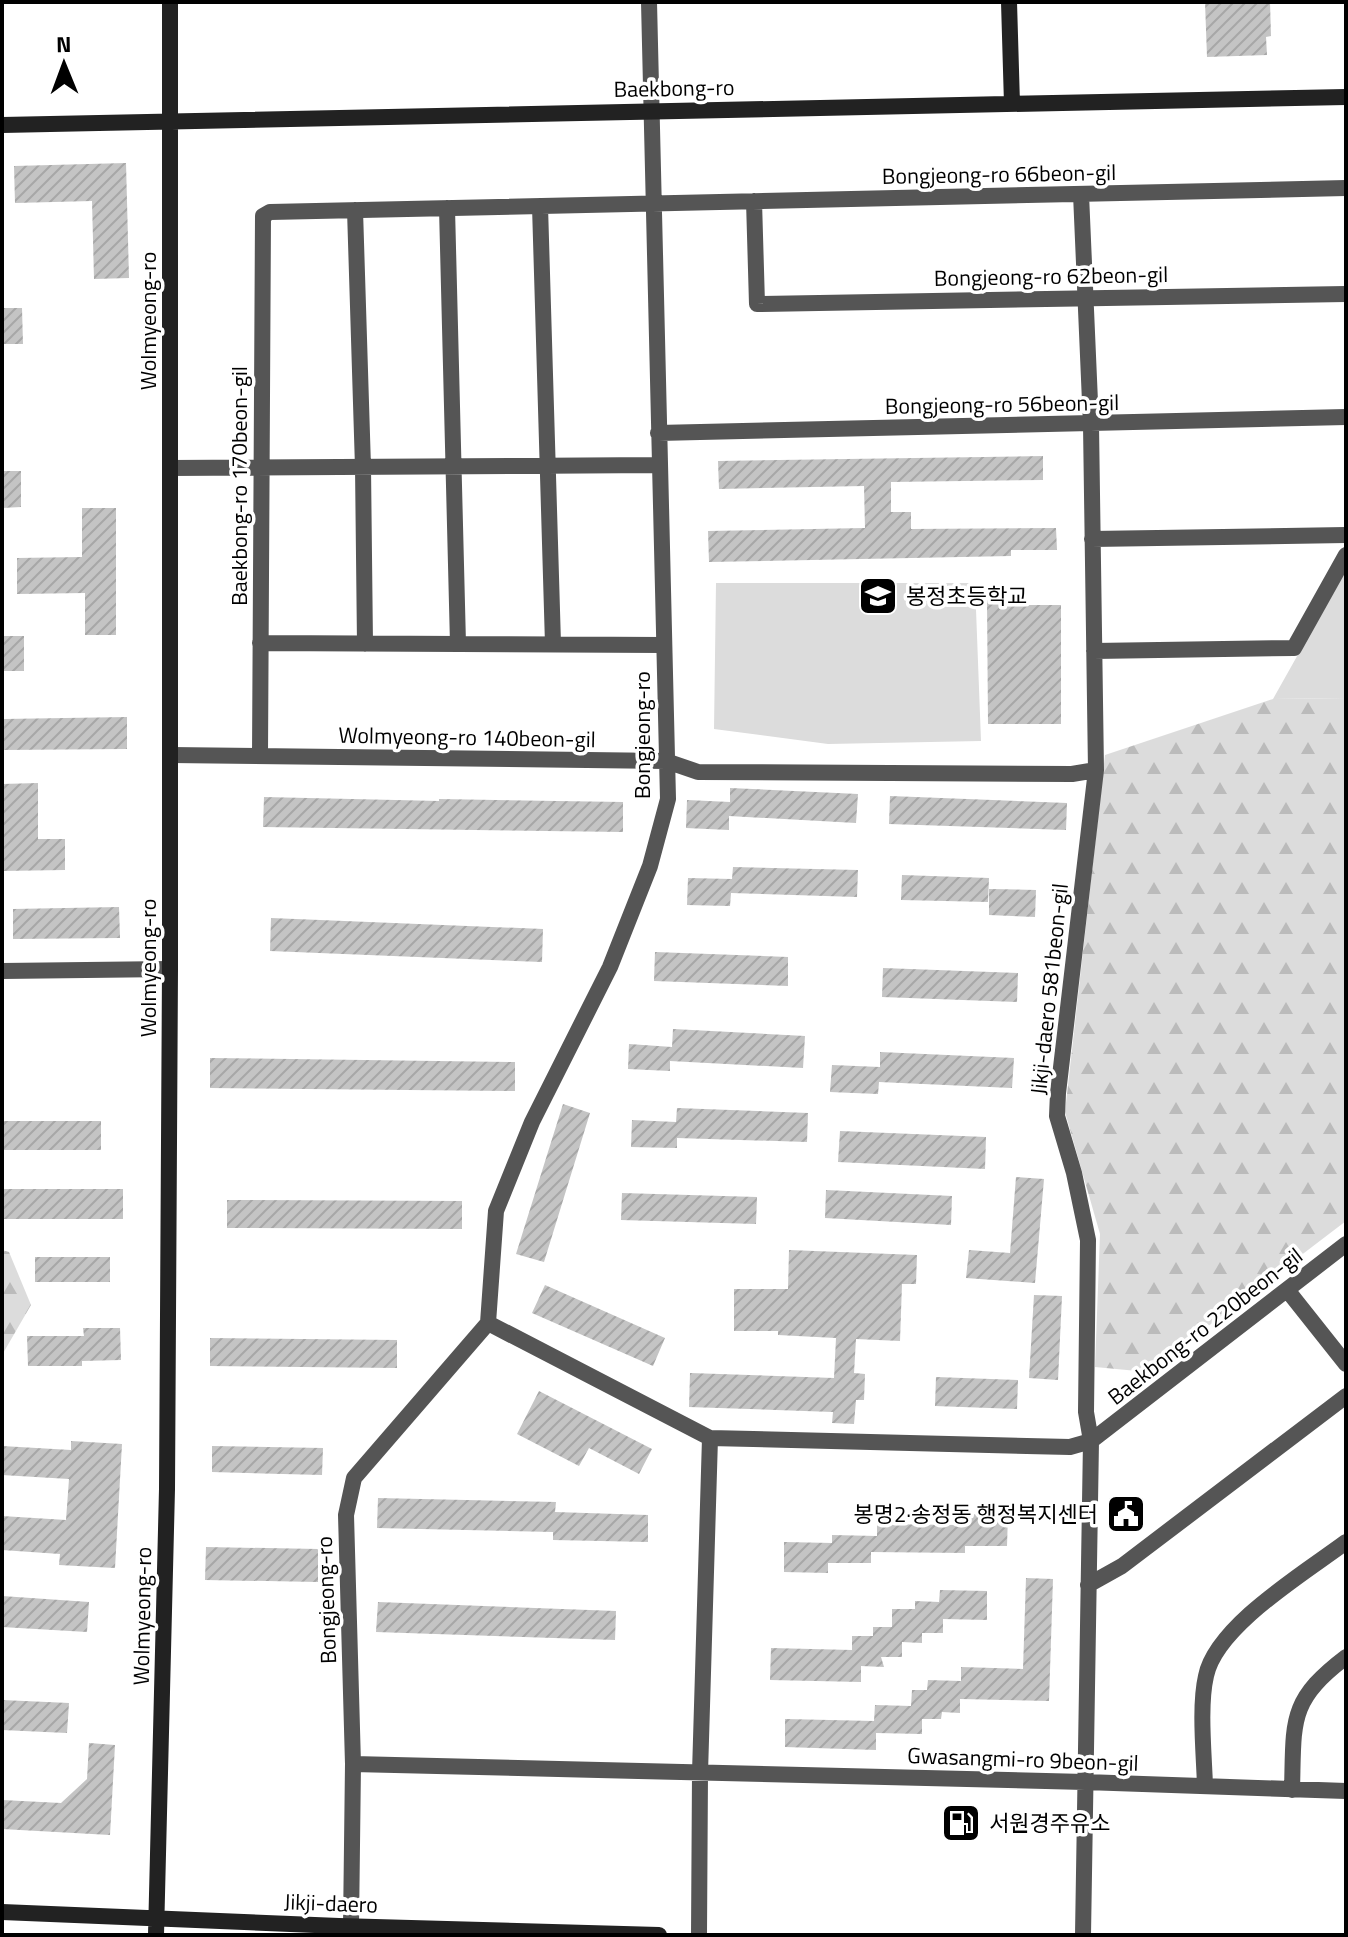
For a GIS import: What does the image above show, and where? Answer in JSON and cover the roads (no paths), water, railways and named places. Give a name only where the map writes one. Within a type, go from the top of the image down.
[{"type":"street","name":"Wolmyeong-ro","points":[[156,1927],[167,1489],[171,755],[170,2]]},
{"type":"street","name":"Bongjeong-ro","points":[[343,1929],[353,1764],[346,1515],[354,1478],[488,1323],[496,1211],[532,1122],[610,967],[650,866],[668,799],[649,2]]},
{"type":"street","points":[[1009,2],[1012,104]]},
{"type":"street","name":"Baekbong-ro","points":[[2,125],[1346,97]]},
{"type":"street","name":"Bongjeong-ro 66beon-gil","points":[[263,216],[270,212],[1346,188]]},
{"type":"street","name":"Jikji-daero 581beon-gil","points":[[1081,194],[1091,425],[1096,770],[1057,1116],[1074,1173],[1088,1240],[1086,1412],[1091,1441],[1083,1935]]},
{"type":"street","name":"Bongjeong-ro 62beon-gil","points":[[754,201],[757,304],[1346,294]]},
{"type":"street","points":[[540,206],[553,644]]},
{"type":"street","points":[[447,208],[458,644]]},
{"type":"street","points":[[355,210],[365,644]]},
{"type":"street","name":"Baekbong-ro 170beon-gil","points":[[260,756],[263,216]]},
{"type":"street","name":"Bongjeong-ro 56beon-gil","points":[[658,433],[1346,417]]},
{"type":"street","points":[[170,468],[659,465]]},
{"type":"street","points":[[1092,539],[1346,535]]},
{"type":"street","points":[[1094,651],[1294,648],[1346,555]]},
{"type":"street","points":[[260,643],[663,645]]},
{"type":"street","name":"Wolmyeong-ro 140beon-gil","points":[[171,755],[666,761],[698,772],[1072,774],[1096,770]]},
{"type":"street","points":[[2,971],[170,969]]},
{"type":"street","name":"Baekbong-ro 220beon-gil","points":[[1091,1441],[1346,1244]]},
{"type":"street","points":[[1288,1291],[1346,1364]]},
{"type":"street","points":[[488,1323],[710,1438],[1070,1447],[1091,1441]]},
{"type":"street","points":[[1088,1585],[1122,1566],[1346,1396]]},
{"type":"street","points":[[699,1935],[700,1773],[710,1438]]},
{"type":"street","points":[[1205,1786],[1206,1675],[1217,1648],[1257,1608],[1346,1542]]},
{"type":"street","points":[[1292,1790],[1294,1734],[1301,1703],[1319,1678],[1346,1657]]},
{"type":"street","name":"Gwasangmi-ro 9beon-gil","points":[[353,1764],[1346,1791]]},
{"type":"street","name":"Jikji-daero","points":[[2,1912],[156,1927],[659,1935]]},
{"type":"place","name":"봉정초등학교","points":[[878,596]]},
{"type":"place","name":"봉명2·송정동 행정복지센터","points":[[1126,1514]]},
{"type":"place","name":"서원경주유소","points":[[961,1823]]}]
